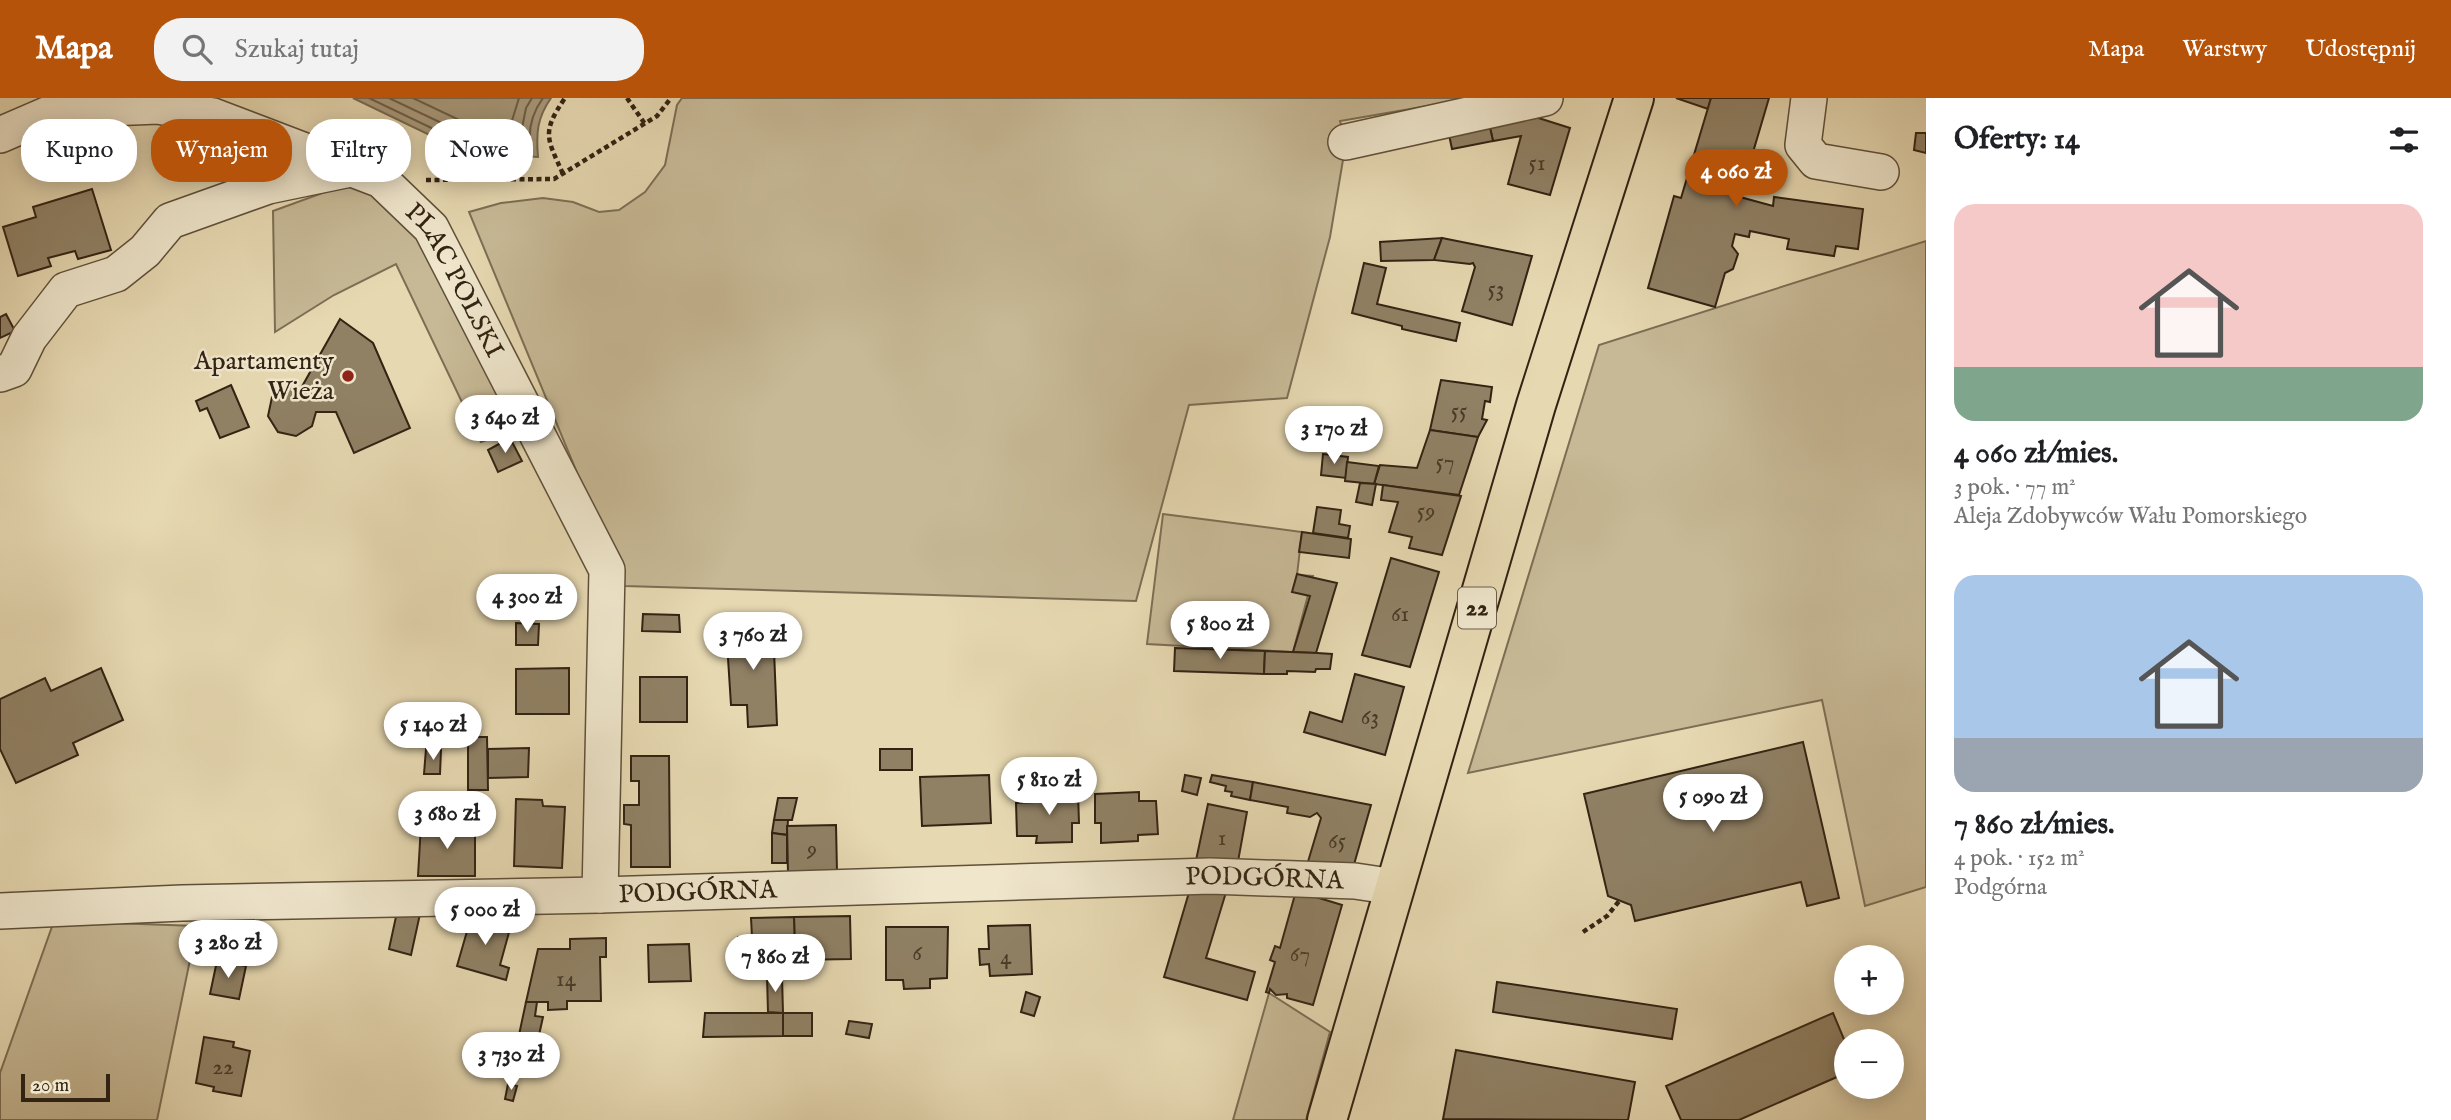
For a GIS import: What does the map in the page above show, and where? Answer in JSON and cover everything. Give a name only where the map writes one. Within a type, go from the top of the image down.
[{"type":"main road","name":"22","points":[[1327,1120],[1536,405],[1634,98]]},
{"type":"street","points":[[1346,142],[1505,102],[1545,98]]},
{"type":"street","points":[[1809,98],[1803,145],[1816,161],[1881,172]]},
{"type":"street","name":"PLAC POLSKI","points":[[0,135],[58,110],[158,106],[213,117],[306,151]]},
{"type":"street","points":[[0,374],[14,369],[29,338],[66,290],[116,274],[145,251],[170,221],[268,186],[306,181]]},
{"type":"street","name":"PLAC POLSKI","points":[[377,182],[431,228],[607,570],[600,895]]},
{"type":"street","name":"PODGÓRNA","points":[[0,911],[182,903],[600,895],[1210,876],[1355,881],[1395,887]]},
{"type":"path","points":[[563,174],[547,139],[551,118],[565,98]]},
{"type":"path","points":[[627,98],[645,124]]},
{"type":"path","points":[[411,175],[554,179],[657,116],[671,98]]},
{"type":"path","points":[[1583,932],[1607,916],[1620,900]]},
{"type":"shaded area","points":[[682,98],[1474,98],[1340,121],[1346,142],[1330,237],[1287,398],[1189,405],[1136,601],[624,586],[469,212],[501,203],[543,198],[573,202],[599,212],[619,210],[645,192],[665,165],[677,105]]},
{"type":"shaded area","points":[[353,182],[363,182],[442,216],[536,422],[481,442],[396,264],[334,295],[275,332],[273,211]]},
{"type":"shaded area","points":[[1926,241],[1926,887],[1865,906],[1822,700],[1468,773],[1599,345]]},
{"type":"shaded area","points":[[1163,514],[1302,532],[1297,575],[1313,576],[1293,652],[1147,644]]},
{"type":"shaded area","points":[[54,921],[197,926],[157,1120],[0,1120],[0,1073]]},
{"type":"shaded area","points":[[1269,993],[1330,1032],[1306,1120],[1233,1120]]},
{"type":"water","points":[[353,98],[551,98],[538,126],[538,157],[533,157],[533,119],[425,119],[425,133],[411,126],[411,119],[397,119]]},
{"type":"building","points":[[1676,98],[1711,98],[1708,109]]},
{"type":"building","points":[[1711,98],[1769,98],[1749,166],[1760,170],[1755,184],[1745,182],[1740,197],[1773,206],[1774,197],[1863,209],[1858,249],[1836,246],[1834,256],[1787,249],[1789,239],[1750,231],[1749,237],[1735,234],[1732,246],[1738,254],[1733,269],[1725,273],[1715,307],[1648,288],[1674,196],[1681,198]]},
{"type":"building","points":[[1529,115],[1570,128],[1550,195],[1508,184],[1521,136],[1493,141],[1489,123]]},
{"type":"building","points":[[1489,123],[1493,141],[1452,149],[1448,130]]},
{"type":"building","points":[[1916,133],[1926,133],[1926,153],[1914,150]]},
{"type":"building","points":[[92,189],[111,250],[78,259],[75,251],[48,258],[51,266],[18,276],[3,227],[36,217],[33,207]]},
{"type":"building","points":[[1442,238],[1434,260],[1381,261],[1380,242]]},
{"type":"building","points":[[1442,238],[1532,256],[1512,325],[1462,311],[1475,267],[1473,263],[1434,260]]},
{"type":"building","points":[[1364,263],[1386,268],[1377,304],[1460,323],[1456,341],[1402,329],[1402,326],[1352,313]]},
{"type":"building","points":[[6,314],[15,331],[0,338],[0,317]]},
{"type":"building","name":"Apartamenty Wieża","points":[[340,319],[373,343],[410,428],[354,453],[336,412],[316,412],[312,426],[296,436],[278,432],[268,416],[272,397],[288,387],[300,390]]},
{"type":"building","points":[[1441,380],[1492,387],[1490,402],[1485,401],[1482,419],[1487,420],[1478,437],[1430,430]]},
{"type":"building","points":[[231,385],[249,427],[220,438],[207,408],[200,411],[196,401]]},
{"type":"building","points":[[1430,430],[1478,437],[1459,495],[1374,484],[1380,465],[1417,468]]},
{"type":"building","points":[[510,438],[522,461],[498,472],[488,450]]},
{"type":"building","points":[[1323,454],[1348,457],[1346,478],[1321,475]]},
{"type":"building","points":[[1347,462],[1379,466],[1374,484],[1345,481]]},
{"type":"building","points":[[1360,483],[1376,484],[1372,505],[1356,502]]},
{"type":"building","points":[[1383,485],[1461,496],[1442,555],[1409,548],[1412,537],[1389,532],[1398,502],[1381,500]]},
{"type":"building","points":[[1317,507],[1341,510],[1339,524],[1350,526],[1348,538],[1313,533]]},
{"type":"building","points":[[1302,532],[1351,539],[1349,558],[1299,552]]},
{"type":"building","points":[[1391,558],[1439,572],[1410,667],[1362,655]]},
{"type":"building","points":[[1297,574],[1337,583],[1316,653],[1293,652],[1310,596],[1292,592]]},
{"type":"building","points":[[643,614],[679,615],[680,632],[642,631]]},
{"type":"building","points":[[516,623],[539,624],[538,645],[516,645]]},
{"type":"building","points":[[773,625],[777,725],[748,727],[747,705],[731,705],[726,627]]},
{"type":"building","points":[[1175,648],[1265,651],[1264,674],[1174,671]]},
{"type":"building","points":[[1265,651],[1332,654],[1330,669],[1264,674]]},
{"type":"building","points":[[101,668],[123,720],[73,743],[78,755],[16,783],[0,749],[0,699],[45,678],[51,691]]},
{"type":"building","points":[[569,668],[569,714],[516,714],[516,669]]},
{"type":"building","points":[[1355,674],[1404,687],[1385,755],[1304,732],[1310,712],[1342,722]]},
{"type":"building","points":[[640,677],[687,677],[687,722],[640,722]]},
{"type":"building","points":[[468,737],[487,737],[488,790],[468,790]]},
{"type":"building","points":[[1803,742],[1839,898],[1807,906],[1801,882],[1635,921],[1631,905],[1608,896],[1584,794]]},
{"type":"building","points":[[529,748],[528,777],[488,778],[488,749]]},
{"type":"building","points":[[426,749],[441,750],[440,774],[424,774]]},
{"type":"building","points":[[880,749],[912,749],[912,770],[880,770]]},
{"type":"building","points":[[631,756],[669,756],[670,867],[631,867],[631,825],[624,824],[624,805],[639,805],[639,781],[631,781]]},
{"type":"building","points":[[989,775],[991,823],[922,826],[920,777]]},
{"type":"building","points":[[1185,775],[1201,778],[1197,795],[1182,791]]},
{"type":"building","points":[[1212,775],[1253,782],[1250,800],[1231,796],[1232,792],[1225,791],[1226,786],[1210,782]]},
{"type":"building","points":[[1253,782],[1371,805],[1353,868],[1307,865],[1321,818],[1317,813],[1310,817],[1287,813],[1288,807],[1250,800]]},
{"type":"building","points":[[1139,792],[1139,801],[1156,801],[1158,834],[1138,835],[1138,841],[1101,843],[1101,823],[1095,823],[1095,794]]},
{"type":"building","points":[[1078,793],[1079,823],[1072,823],[1072,842],[1036,843],[1037,836],[1017,836],[1016,803],[1034,802],[1034,794]]},
{"type":"building","points":[[778,798],[797,798],[792,820],[774,820]]},
{"type":"building","points":[[516,799],[542,800],[543,806],[565,807],[562,868],[514,866]]},
{"type":"building","points":[[1208,804],[1247,812],[1237,867],[1195,865]]},
{"type":"building","points":[[774,820],[788,820],[787,835],[772,833]]},
{"type":"building","points":[[421,825],[475,825],[475,876],[418,876]]},
{"type":"building","points":[[836,825],[837,872],[788,873],[787,826]]},
{"type":"building","points":[[772,833],[787,835],[787,863],[772,863]]},
{"type":"building","points":[[1190,889],[1227,889],[1206,958],[1255,972],[1247,1000],[1164,977]]},
{"type":"building","points":[[1296,891],[1342,905],[1313,1005],[1287,998],[1287,994],[1276,995],[1270,989],[1269,993],[1266,992],[1275,962],[1270,960],[1275,946],[1280,948]]},
{"type":"building","points":[[397,912],[420,914],[411,955],[389,949]]},
{"type":"building","points":[[472,914],[511,925],[500,965],[509,968],[506,980],[457,966]]},
{"type":"building","points":[[850,916],[851,959],[795,960],[794,917]]},
{"type":"building","points":[[794,917],[795,960],[738,961],[738,937],[752,937],[751,918]]},
{"type":"building","points":[[1030,925],[1032,974],[990,976],[989,964],[980,965],[979,949],[989,949],[988,926]]},
{"type":"building","points":[[886,927],[948,927],[947,978],[930,979],[930,988],[904,989],[903,980],[886,980]]},
{"type":"building","points":[[606,938],[606,957],[600,957],[601,1001],[567,1001],[567,1009],[548,1010],[548,1002],[526,1002],[538,949],[570,949],[570,939]]},
{"type":"building","points":[[689,944],[691,981],[649,982],[648,945]]},
{"type":"building","points":[[217,961],[246,966],[239,999],[210,994]]},
{"type":"building","points":[[767,976],[782,976],[783,1013],[768,1012]]},
{"type":"building","points":[[1497,982],[1677,1009],[1672,1039],[1493,1012]]},
{"type":"building","points":[[1026,992],[1040,997],[1034,1016],[1021,1012]]},
{"type":"building","points":[[526,1002],[537,1002],[535,1016],[543,1017],[535,1053],[516,1049]]},
{"type":"building","points":[[705,1013],[783,1013],[783,1036],[703,1037]]},
{"type":"building","points":[[783,1013],[812,1013],[812,1036],[783,1036]]},
{"type":"building","points":[[1833,1013],[1840,1029],[1834,1029],[1834,1078],[1739,1120],[1681,1120],[1666,1086]]},
{"type":"building","points":[[849,1021],[872,1024],[869,1038],[846,1034]]},
{"type":"building","points":[[204,1037],[234,1042],[233,1047],[250,1051],[241,1096],[213,1091],[214,1087],[196,1083]]},
{"type":"building","points":[[1456,1050],[1635,1082],[1628,1120],[1443,1119]]},
{"type":"building","points":[[508,1084],[517,1086],[513,1101],[505,1099]]},
{"type":"place","name":"Apartamenty Wieża","points":[[348,376]]}]
